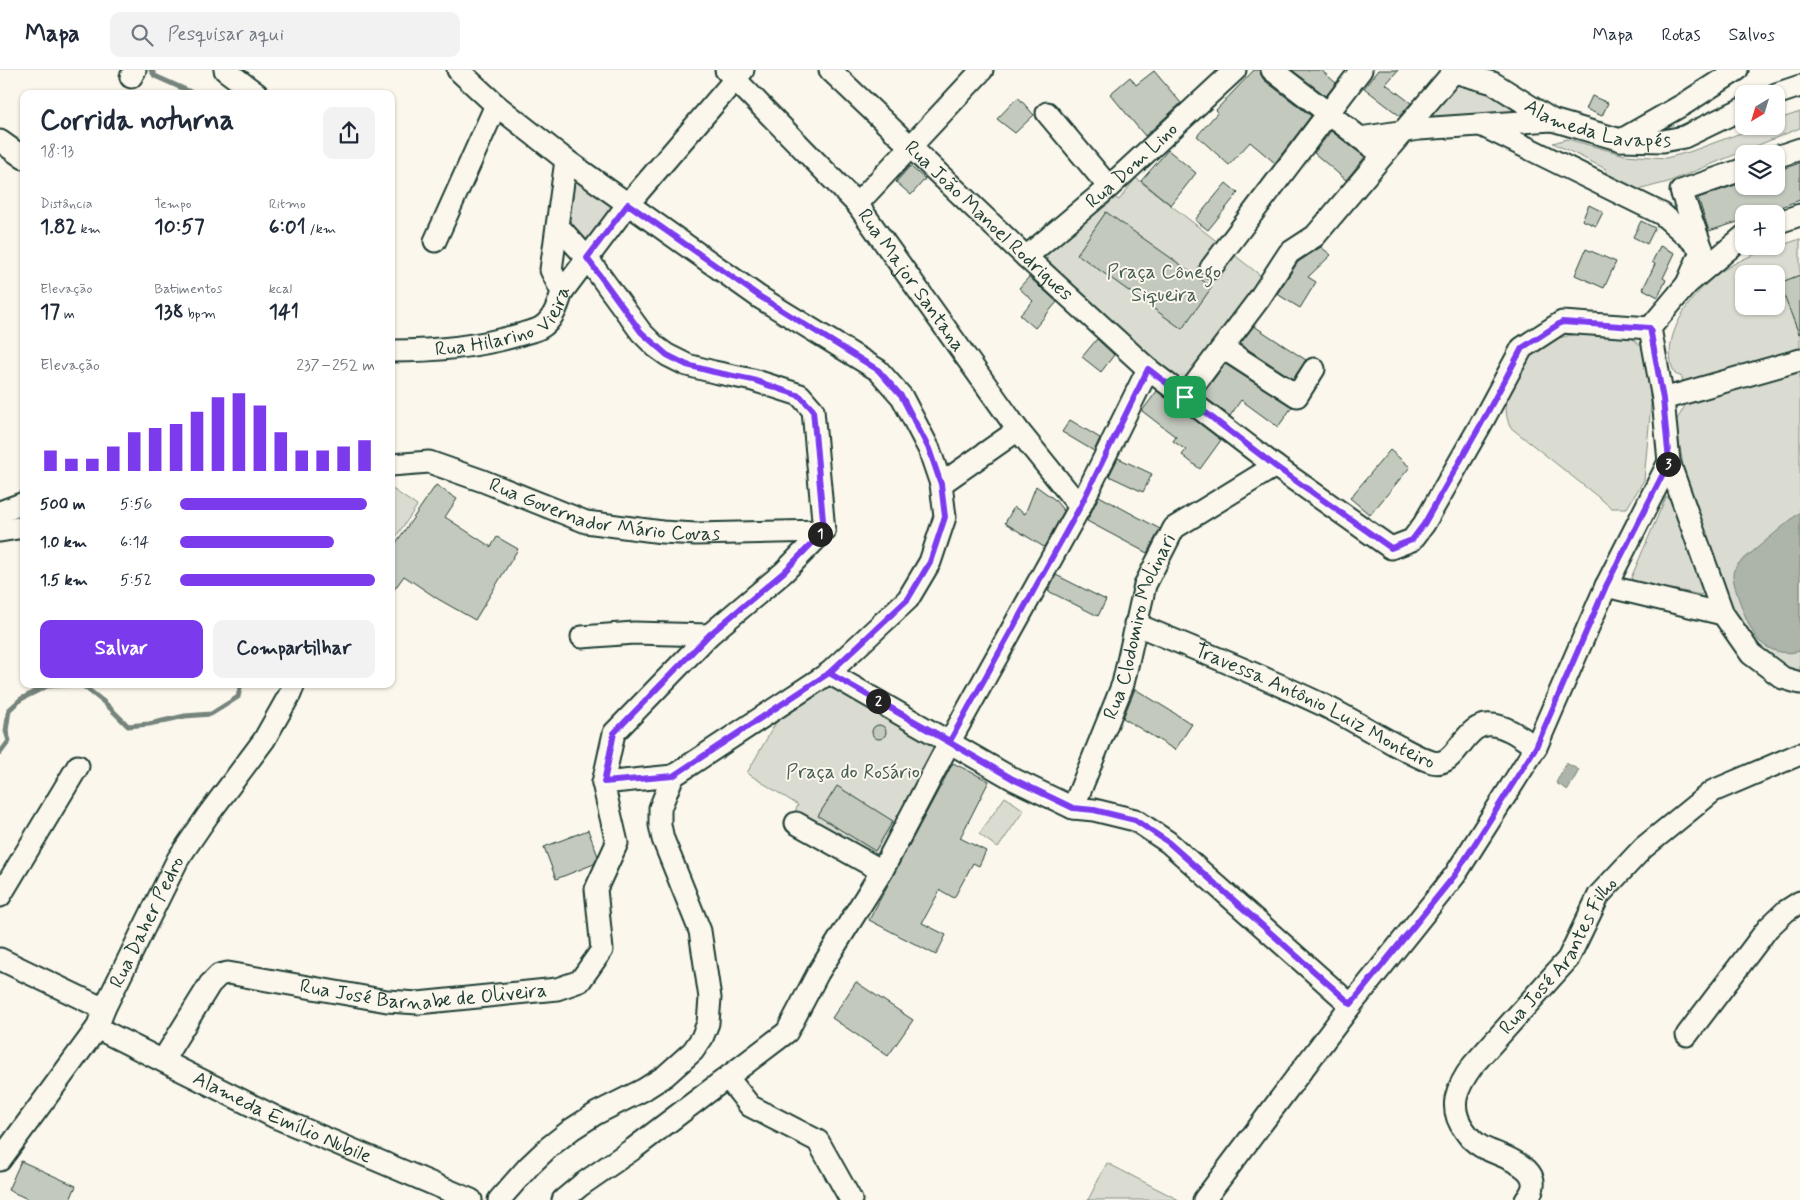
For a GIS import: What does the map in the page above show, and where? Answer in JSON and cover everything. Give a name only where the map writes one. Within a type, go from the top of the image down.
[{"type":"street","points":[[458,70],[496,105],[566,160],[759,296],[878,370],[902,397],[929,449],[941,484],[945,517],[930,562],[908,599],[829,673],[673,776],[604,782],[614,733],[709,635],[784,572],[824,531],[813,410],[800,396],[753,380],[687,365],[667,355],[641,332],[587,258],[558,226]]},
{"type":"street","name":"Rua João Manoel Rodrigues","points":[[830,70],[1026,258],[1148,369],[1275,466],[1391,548],[1412,540],[1424,524],[1522,348],[1562,322],[1650,328]]},
{"type":"street","points":[[857,204],[982,70]]},
{"type":"street","name":"Rua Dom Lino","points":[[1026,258],[1109,187],[1234,70]]},
{"type":"street","points":[[1272,70],[1328,115],[1384,156]]},
{"type":"street","points":[[1212,268],[1361,70]]},
{"type":"street","points":[[1621,140],[1684,104],[1737,70]]},
{"type":"street","points":[[1185,397],[1259,299],[1289,254],[1315,236],[1455,71]]},
{"type":"street","name":"Alameda Lavapés","points":[[1455,71],[1493,83],[1552,120],[1621,140],[1663,141],[1684,137],[1735,112]]},
{"type":"street","name":"Rua Major Santana","points":[[735,73],[857,204],[1018,430],[1080,507]]},
{"type":"street","name":"Rua Hilarino Vieira","points":[[395,351],[433,351],[470,346],[509,338],[540,328],[557,308],[562,292],[628,204],[735,73]]},
{"type":"street","points":[[231,84],[247,90]]},
{"type":"street","points":[[1785,91],[1800,86]]},
{"type":"street","points":[[435,241],[496,105]]},
{"type":"street","points":[[1047,113],[1109,187]]},
{"type":"street","points":[[1360,138],[1405,130],[1552,120]]},
{"type":"street","points":[[1481,125],[1662,214],[1702,249]]},
{"type":"street","points":[[0,141],[20,155]]},
{"type":"street","points":[[1785,155],[1800,149]]},
{"type":"street","points":[[562,292],[551,270],[566,160]]},
{"type":"street","points":[[1687,284],[1702,249],[1681,191],[1735,172]]},
{"type":"street","points":[[1785,220],[1800,215]]},
{"type":"street","points":[[1702,249],[1735,238]]},
{"type":"street","points":[[1735,243],[1687,284],[1650,328],[1663,399],[1669,462],[1723,614],[1751,654],[1782,678],[1800,683]]},
{"type":"street","points":[[1223,348],[1297,396],[1314,369]]},
{"type":"street","points":[[1663,399],[1800,360]]},
{"type":"street","points":[[562,1200],[633,1149],[787,1032],[818,973],[882,871],[950,741],[1080,507],[1148,369]]},
{"type":"street","points":[[941,484],[1018,430]]},
{"type":"street","name":"Rua Governador Mário Covas","points":[[395,466],[429,462],[483,481],[586,522],[662,532],[696,534],[824,531]]},
{"type":"street","points":[[1204,1200],[1351,1004],[1455,875],[1536,747],[1606,586],[1669,462]]},
{"type":"street","name":"Rua Clodomiro Molinari","points":[[1073,808],[1123,684],[1145,585],[1174,528],[1275,466]]},
{"type":"street","points":[[0,512],[20,504]]},
{"type":"street","points":[[0,530],[20,528]]},
{"type":"street","points":[[1606,586],[1723,614]]},
{"type":"street","name":"Travessa Antônio Luiz Monteiro","points":[[1135,624],[1296,692],[1409,752],[1434,763],[1443,762],[1451,756],[1473,729],[1483,724],[1503,727],[1536,747]]},
{"type":"street","points":[[582,637],[634,633],[709,635]]},
{"type":"street","points":[[829,673],[1013,779],[1073,808],[1094,810],[1135,820],[1168,842],[1351,1004]]},
{"type":"street","name":"Rua Daher Pedro","points":[[0,1160],[100,1019],[178,859],[264,740],[292,688]]},
{"type":"street","name":"Rua José Arantes Filho","points":[[1526,1200],[1534,1186],[1528,1171],[1506,1156],[1481,1147],[1472,1140],[1459,1124],[1455,1113],[1455,1101],[1464,1077],[1472,1064],[1568,959],[1599,894],[1643,848],[1713,791],[1800,754]]},
{"type":"street","points":[[0,896],[78,766]]},
{"type":"street","points":[[499,1200],[529,1166],[549,1147],[572,1129],[665,1076],[694,1051],[702,1038],[708,1023],[709,993],[700,931],[663,839],[660,825],[660,808],[673,776]]},
{"type":"street","name":"Rua José Barnabe de Oliveira","points":[[163,1060],[210,984],[219,975],[228,973],[387,1001],[418,1003],[557,989],[580,981],[602,950],[596,889],[617,843],[604,782]]},
{"type":"street","points":[[796,823],[882,871]]},
{"type":"street","points":[[1687,1035],[1768,928],[1786,911],[1800,902]]},
{"type":"street","name":"Alameda Emílio Nubile","points":[[0,959],[100,1019],[163,1060],[275,1117],[471,1200]]},
{"type":"street","points":[[728,1078],[750,1106],[818,1141],[851,1200]]},
{"type":"green space","points":[[1459,82],[1512,101],[1523,114],[1429,120],[1426,111]]},
{"type":"green space","points":[[1800,112],[1800,128],[1785,134],[1785,117]]},
{"type":"green space","points":[[1735,135],[1783,135],[1758,145],[1735,145],[1735,155],[1668,182],[1634,191],[1606,181],[1606,169],[1553,143],[1567,139],[1625,155],[1666,158],[1689,152]]},
{"type":"green space","points":[[579,177],[613,202],[615,208],[588,241],[577,237],[568,221],[573,180]]},
{"type":"green space","name":"Praça Cônego Siqueira","points":[[1136,178],[1265,279],[1190,375],[1181,379],[1166,375],[1048,263],[1046,254],[1104,203],[1108,205],[1114,197],[1119,200]]},
{"type":"green space","points":[[1800,239],[1800,676],[1766,657],[1733,621],[1684,472],[1676,421],[1685,406],[1682,377],[1675,374],[1671,360],[1674,331],[1681,317],[1700,290],[1722,271],[1750,256],[1785,255],[1785,244]]},
{"type":"green space","points":[[1591,332],[1632,338],[1641,346],[1647,363],[1651,404],[1644,480],[1627,508],[1612,508],[1510,427],[1507,415],[1506,404],[1509,394],[1521,366],[1532,351],[1548,342],[1565,336]]},
{"type":"green space","points":[[395,491],[417,506],[395,538]]},
{"type":"green space","points":[[1666,497],[1672,498],[1705,590],[1701,595],[1634,581],[1631,578]]},
{"type":"green space","name":"Praça do Rosário","points":[[834,686],[935,744],[938,749],[880,858],[794,814],[798,805],[747,773],[778,719],[816,690]]},
{"type":"green space","points":[[1005,797],[1024,810],[998,848],[979,834]]},
{"type":"green space","points":[[1107,1163],[1179,1200],[1088,1200]]},
{"type":"shaded area","points":[[1800,512],[1800,651],[1784,653],[1769,648],[1756,638],[1739,599],[1733,573],[1738,564]]},
{"type":"shaded area","points":[[1566,763],[1579,770],[1568,790],[1556,783]]},
{"type":"building","points":[[1254,70],[1260,70],[1264,80],[1311,116],[1275,163],[1250,142],[1229,165],[1197,136],[1218,112],[1216,110]]},
{"type":"building","points":[[1292,70],[1321,70],[1336,83],[1326,96]]},
{"type":"building","points":[[1378,70],[1398,70],[1386,84],[1411,103],[1400,116],[1364,88]]},
{"type":"building","points":[[1154,71],[1181,103],[1145,136],[1110,94],[1130,77],[1136,85]]},
{"type":"building","points":[[1592,96],[1608,103],[1602,116],[1586,109]]},
{"type":"building","points":[[1018,97],[1034,115],[1015,133],[997,119]]},
{"type":"building","points":[[1331,131],[1365,157],[1346,180],[1314,153]]},
{"type":"building","points":[[1168,150],[1196,173],[1171,205],[1141,181]]},
{"type":"building","points":[[1800,163],[1800,200],[1785,205],[1735,205],[1735,223],[1709,231],[1698,198],[1735,185],[1735,195],[1785,195],[1785,168]]},
{"type":"building","points":[[910,166],[925,179],[911,195],[896,182]]},
{"type":"building","points":[[1226,183],[1238,193],[1208,230],[1195,220]]},
{"type":"building","points":[[1589,205],[1603,212],[1596,226],[1582,220]]},
{"type":"building","points":[[1106,212],[1212,287],[1182,329],[1077,254]]},
{"type":"building","points":[[1641,221],[1655,228],[1647,244],[1633,237]]},
{"type":"building","points":[[1660,246],[1675,253],[1663,278],[1666,280],[1658,297],[1643,289],[1655,264],[1652,262]]},
{"type":"building","points":[[1321,247],[1331,255],[1308,277],[1316,282],[1300,308],[1277,294],[1298,262]]},
{"type":"building","points":[[1586,249],[1616,262],[1604,288],[1575,275]]},
{"type":"building","points":[[1800,275],[1799,334],[1785,298],[1785,281]]},
{"type":"building","points":[[1029,277],[1057,302],[1035,328],[1020,315],[1033,301],[1019,288]]},
{"type":"building","points":[[1254,326],[1306,360],[1293,379],[1240,344]]},
{"type":"building","points":[[1097,339],[1114,355],[1101,372],[1082,357]]},
{"type":"building","points":[[1225,364],[1292,407],[1278,427],[1241,400],[1230,416],[1202,395]]},
{"type":"building","points":[[1157,391],[1221,440],[1200,469],[1182,455],[1186,450],[1173,441],[1176,437],[1142,411]]},
{"type":"building","points":[[1070,420],[1100,438],[1094,451],[1062,432]]},
{"type":"building","points":[[1390,450],[1410,467],[1370,515],[1350,498]]},
{"type":"building","points":[[1118,458],[1152,474],[1143,492],[1109,476]]},
{"type":"building","points":[[436,485],[457,499],[445,517],[491,547],[497,537],[518,549],[475,620],[438,599],[404,576],[395,588],[395,544]]},
{"type":"building","points":[[1036,486],[1054,499],[1064,511],[1044,547],[1005,523],[1014,507],[1025,514]]},
{"type":"building","points":[[1099,496],[1160,529],[1147,553],[1087,521]]},
{"type":"building","points":[[1056,575],[1106,600],[1098,616],[1048,591]]},
{"type":"building","points":[[1135,689],[1192,724],[1175,750],[1123,718]]},
{"type":"building","points":[[876,725],[882,725],[886,732],[882,739],[876,739],[872,735],[872,729]]},
{"type":"building","points":[[953,763],[989,781],[960,838],[986,851],[979,866],[973,863],[954,898],[940,890],[922,923],[946,935],[936,955],[869,920]]},
{"type":"building","points":[[837,786],[893,821],[875,851],[818,816]]},
{"type":"building","points":[[588,830],[598,856],[594,864],[556,879],[544,847]]},
{"type":"building","points":[[856,982],[913,1020],[888,1056],[832,1018]]},
{"type":"building","points":[[21,1161],[76,1186],[70,1200],[30,1200],[8,1190]]},
{"type":"waterway","points":[[151,70],[155,76],[186,90]]},
{"type":"waterway","points":[[0,753],[9,741],[6,731],[9,710],[21,699],[43,688]]},
{"type":"waterway","points":[[86,688],[105,703],[128,726],[149,724],[185,716],[211,714],[238,697],[240,688]]},
{"type":"route","points":[[1185,397],[1148,369],[1080,507],[950,741],[829,673],[673,776],[604,782],[614,733],[709,635],[784,572],[824,531],[813,410],[800,396],[753,380],[687,365],[667,355],[641,332],[587,258],[628,204],[759,296],[878,370],[902,397],[929,449],[941,484],[945,517],[930,562],[908,599],[829,673],[1013,779],[1073,808],[1094,810],[1135,820],[1168,842],[1351,1004],[1455,875],[1536,747],[1606,586],[1669,462],[1663,399],[1650,328],[1562,322],[1522,348],[1424,524],[1412,540],[1391,548],[1275,466],[1185,397]]}]
